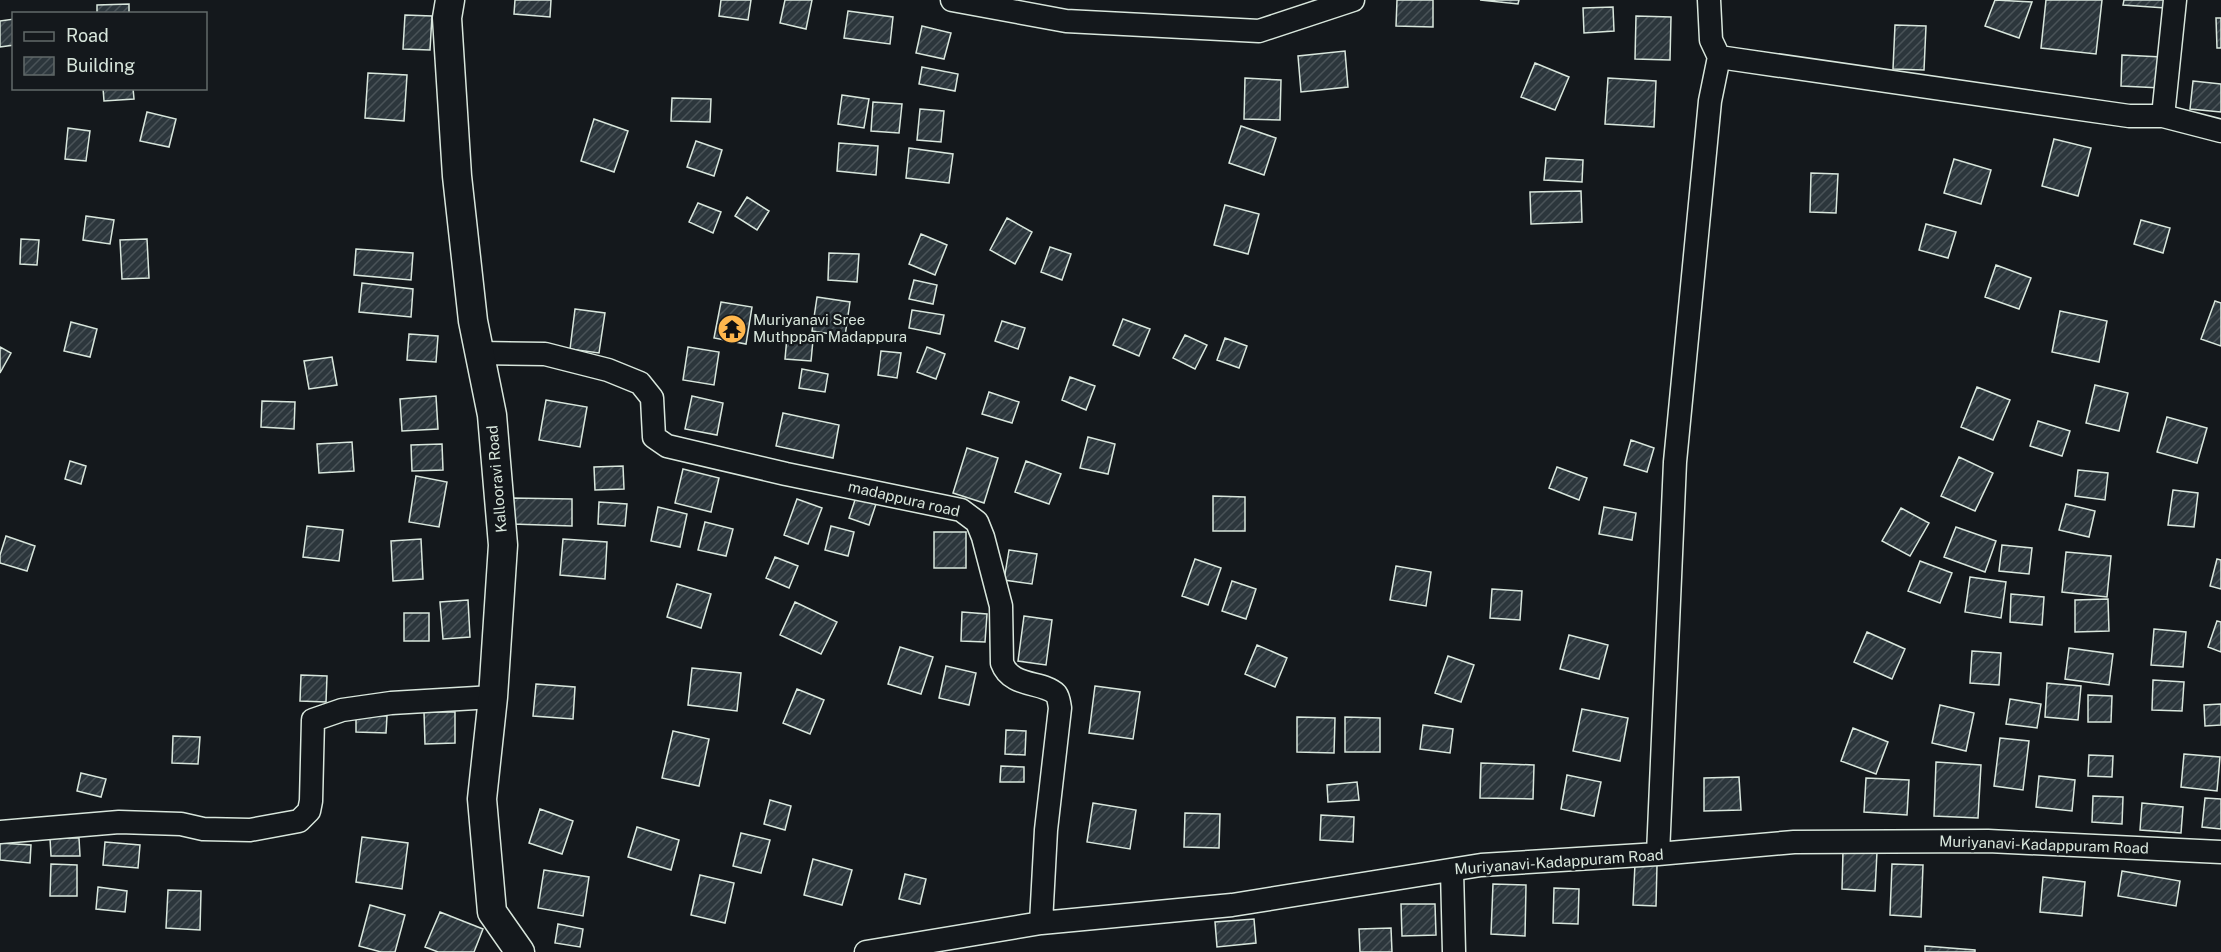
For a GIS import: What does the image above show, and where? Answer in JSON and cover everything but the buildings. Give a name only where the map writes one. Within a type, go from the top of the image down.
[{"type":"main road","name":"Kallooravi Road","points":[[450,0],[447,18],[458,176],[473,321],[492,415],[503,545],[493,697],[482,799],[492,912],[520,952]]},
{"type":"street","points":[[952,0],[1066,21],[1259,31],[1353,0]]},
{"type":"street","points":[[1658,854],[1675,462],[1710,101],[1719,57],[1711,40],[1709,0]]},
{"type":"street","points":[[2163,116],[2175,0]]},
{"type":"street","points":[[1719,57],[2129,116],[2163,116],[2221,131]]},
{"type":"street","name":"madappura road","points":[[479,353],[544,354],[608,370],[640,383],[652,398],[654,436],[667,446],[786,474],[961,510],[977,522],[1000,606],[1004,670],[1025,683],[1054,692],[1058,697],[1060,708],[1046,830],[1041,923]]},
{"type":"street","points":[[0,832],[119,822],[181,824],[203,829],[250,830],[300,821],[309,811],[311,801],[313,720],[342,710],[493,697]]},
{"type":"street","name":"Muriyanavi-Kadappuram Road","points":[[866,952],[1041,923],[1232,905],[1481,865],[1658,854],[1794,842],[1988,841],[2221,852]]},
{"type":"street","points":[[1452,870],[1454,952]]},
{"type":"place","name":"Muriyanavi Sree Muthppan Madappura","points":[[732,329]]}]
